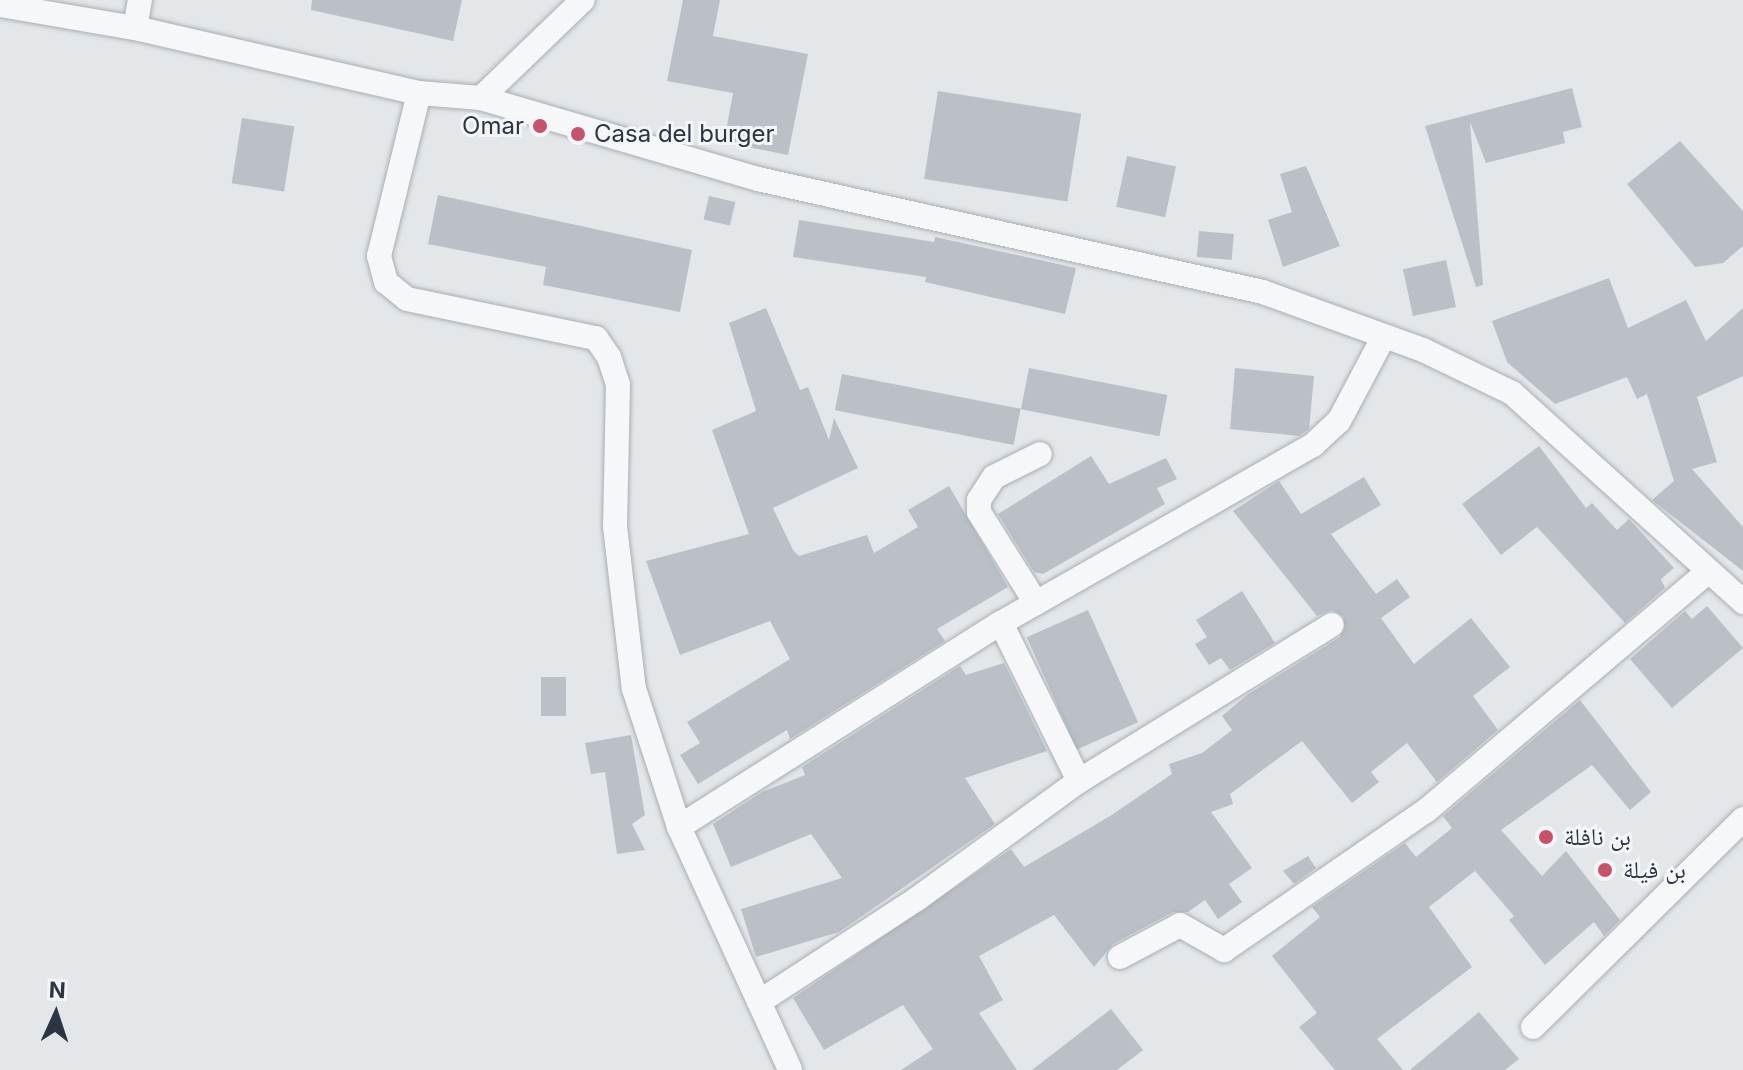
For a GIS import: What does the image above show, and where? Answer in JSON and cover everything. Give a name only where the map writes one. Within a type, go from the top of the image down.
[{"type":"street","points":[[135,28],[140,0]]},
{"type":"street","points":[[481,98],[583,0]]},
{"type":"street","points":[[0,5],[135,28],[419,93],[481,98],[758,179],[1263,292],[1384,336],[1512,393],[1743,602]]},
{"type":"street","points":[[419,93],[379,256],[386,282],[407,299],[596,338],[609,357],[618,385],[615,526],[634,689],[679,827],[790,1070]]},
{"type":"street","points":[[679,827],[1001,623],[1313,445],[1339,421],[1384,336]]},
{"type":"street","points":[[1036,603],[979,512],[979,500],[994,477],[1040,454]]},
{"type":"street","points":[[1120,957],[1180,925],[1224,950],[1427,810],[1708,572]]},
{"type":"street","points":[[1001,623],[1079,781]]},
{"type":"street","points":[[759,1002],[917,899],[1079,781],[1332,625]]},
{"type":"street","points":[[1533,1027],[1743,819]]},
{"type":"building","points":[[312,0],[462,0],[453,41],[311,10]]},
{"type":"building","points":[[683,0],[720,0],[713,36],[808,54],[788,155],[724,142],[733,93],[667,81]]},
{"type":"building","points":[[1572,88],[1582,127],[1563,132],[1565,143],[1486,163],[1470,122],[1483,285],[1476,287],[1425,126]]},
{"type":"building","points":[[938,91],[1081,114],[1067,202],[924,179]]},
{"type":"building","points":[[242,118],[294,126],[284,191],[232,183]]},
{"type":"building","points":[[1680,141],[1743,211],[1743,246],[1723,263],[1695,267],[1627,184]]},
{"type":"building","points":[[1127,156],[1176,166],[1165,217],[1116,207]]},
{"type":"building","points":[[1306,166],[1340,246],[1283,267],[1268,220],[1292,212],[1280,174]]},
{"type":"building","points":[[438,195],[692,250],[680,312],[543,285],[546,267],[428,244]]},
{"type":"building","points":[[709,196],[735,202],[730,225],[704,219]]},
{"type":"building","points":[[799,220],[934,242],[935,237],[1076,268],[1065,314],[925,282],[926,277],[793,257]]},
{"type":"building","points":[[1199,231],[1234,234],[1232,260],[1197,257]]},
{"type":"building","points":[[1446,260],[1456,307],[1413,316],[1403,269]]},
{"type":"building","points":[[1609,278],[1628,328],[1686,300],[1706,341],[1743,308],[1743,376],[1697,397],[1717,462],[1692,469],[1743,527],[1743,571],[1652,500],[1674,481],[1647,394],[1637,399],[1627,377],[1555,404],[1507,362],[1492,321]]},
{"type":"building","points":[[766,308],[800,390],[808,387],[829,440],[834,418],[858,468],[773,508],[793,550],[799,556],[867,535],[874,553],[918,527],[908,510],[949,486],[1008,587],[937,629],[945,641],[790,739],[787,730],[698,784],[680,755],[700,743],[687,722],[790,659],[770,621],[680,655],[646,561],[749,534],[712,430],[756,411],[729,323]]},
{"type":"building","points":[[1029,368],[1167,395],[1159,436],[1021,409]]},
{"type":"building","points":[[1235,368],[1314,376],[1309,429],[1299,436],[1230,429]]},
{"type":"building","points":[[842,374],[1021,409],[1014,445],[835,410]]},
{"type":"building","points":[[1539,446],[1586,508],[1592,503],[1617,530],[1629,519],[1674,568],[1661,579],[1665,588],[1625,623],[1537,527],[1501,555],[1462,504]]},
{"type":"building","points":[[1091,456],[1109,484],[1166,458],[1177,479],[1157,488],[1165,504],[1043,574],[1034,572],[998,514]]},
{"type":"building","points":[[1364,477],[1381,505],[1331,534],[1376,594],[1397,579],[1410,597],[1381,618],[1414,664],[1471,618],[1510,667],[1473,696],[1498,730],[1437,782],[1407,743],[1371,772],[1379,782],[1352,803],[1302,741],[1230,794],[1233,804],[1211,812],[1252,868],[1229,884],[1242,902],[1218,919],[1205,900],[1188,912],[1173,912],[1113,944],[1094,967],[1054,915],[979,956],[1003,1000],[979,1013],[1017,1070],[901,1070],[933,1049],[903,1005],[824,1050],[793,998],[1011,849],[1024,867],[1110,816],[1172,774],[1169,764],[1202,753],[1232,730],[1222,716],[1247,695],[1340,637],[1344,617],[1332,610],[1317,616],[1233,511],[1279,481],[1301,514]]},
{"type":"building","points":[[1242,591],[1275,643],[1230,670],[1221,658],[1209,665],[1195,644],[1207,637],[1196,620]]},
{"type":"building","points":[[1707,606],[1743,648],[1672,708],[1630,659],[1685,611],[1692,619]]},
{"type":"building","points":[[1088,610],[1138,722],[1077,750],[1027,637]]},
{"type":"building","points":[[1004,663],[1047,751],[965,778],[995,824],[839,932],[756,957],[741,909],[842,878],[811,834],[731,867],[713,824],[762,792],[805,775],[802,767],[960,666],[966,675]]},
{"type":"building","points":[[541,677],[566,677],[566,716],[541,716]]},
{"type":"building","points":[[1580,700],[1651,792],[1630,810],[1592,765],[1501,830],[1542,876],[1566,851],[1620,920],[1604,936],[1594,922],[1545,965],[1509,920],[1514,916],[1475,871],[1429,907],[1472,967],[1377,1039],[1403,1070],[1335,1070],[1299,1027],[1317,1013],[1272,956],[1320,917],[1312,907],[1405,843],[1416,857],[1452,828],[1443,816]]},
{"type":"building","points":[[631,735],[645,815],[632,824],[645,850],[617,854],[605,772],[591,774],[585,743]]},
{"type":"building","points":[[1308,856],[1316,868],[1294,884],[1283,871]]},
{"type":"building","points":[[1111,1009],[1143,1050],[1117,1070],[1032,1070]]},
{"type":"building","points":[[1479,1012],[1519,1059],[1505,1070],[1410,1070]]},
{"type":"place","name":"Omar","points":[[540,126]]},
{"type":"place","name":"Casa del burger","points":[[578,134]]},
{"type":"place","name":"بن نافلة","points":[[1546,837]]},
{"type":"place","name":"بن فيلة","points":[[1605,870]]}]
